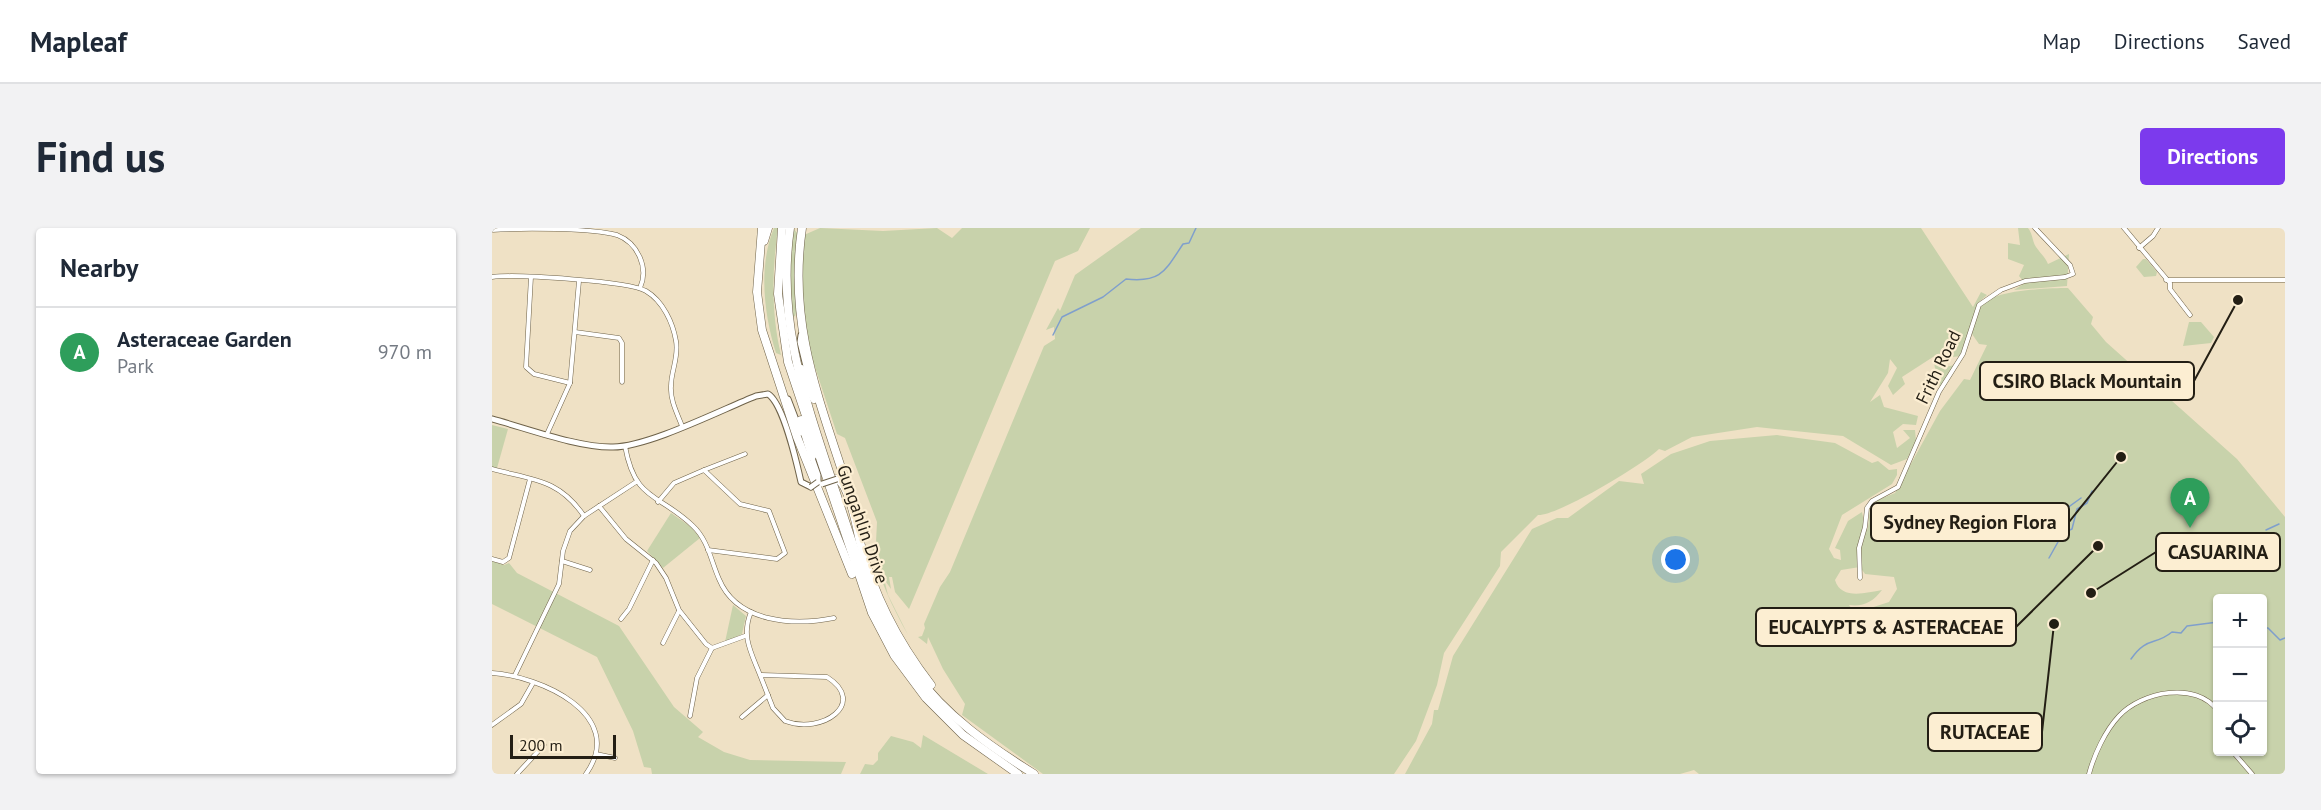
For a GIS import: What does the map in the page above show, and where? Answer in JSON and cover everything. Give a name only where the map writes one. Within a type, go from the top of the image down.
[{"type":"highway","points":[[767,228],[761,249],[757,292],[766,345],[794,429],[868,612],[916,685],[950,723],[975,745],[1018,774]]},
{"type":"highway","name":"Gungahlin Drive","points":[[782,228],[778,275],[781,328],[797,394],[859,581],[890,647]]},
{"type":"highway","name":"Gungahlin Drive","points":[[790,228],[785,291],[793,347],[803,392],[861,568],[895,643],[926,687],[958,721],[1031,772]]},
{"type":"highway","points":[[811,228],[801,231],[797,285],[801,335],[814,386],[853,506],[863,554]]},
{"type":"highway","points":[[781,328],[781,342],[791,387],[812,456]]},
{"type":"highway","points":[[793,347],[826,432]]},
{"type":"highway","points":[[837,479],[842,483],[853,511],[863,554],[894,630],[929,683],[970,726],[1031,772]]},
{"type":"street","name":"Frith Road","points":[[1860,578],[1859,548],[1867,508],[1872,501],[1898,487],[1917,449],[1939,392],[1963,354],[1979,305],[2001,290],[2017,284],[2073,274],[2070,265],[2035,228]]},
{"type":"street","points":[[2124,228],[2166,280],[2190,315]]},
{"type":"street","points":[[2139,248],[2153,236],[2158,228]]},
{"type":"street","points":[[492,230],[562,229],[617,235],[629,242],[640,258],[644,272],[640,288]]},
{"type":"street","points":[[492,277],[531,277],[640,288],[661,305],[675,336],[677,351],[671,395],[682,426]]},
{"type":"street","points":[[531,277],[526,367],[534,374],[570,383]]},
{"type":"street","points":[[2166,280],[2285,280]]},
{"type":"street","points":[[547,434],[570,383],[579,281]]},
{"type":"street","points":[[575,332],[619,338],[622,343],[622,381]]},
{"type":"street","points":[[492,419],[601,447],[625,446],[761,394],[768,394],[775,402],[797,458],[801,482],[811,487],[837,479],[839,471],[806,368],[800,342],[801,335]]},
{"type":"street","points":[[766,345],[812,456],[820,484]]},
{"type":"street","points":[[625,446],[628,464],[636,482],[658,502],[694,527],[708,549],[727,594],[751,612],[804,623],[834,618]]},
{"type":"street","points":[[658,502],[674,483],[745,454]]},
{"type":"street","points":[[492,469],[562,490],[584,516]]},
{"type":"street","points":[[704,470],[740,504],[769,512],[785,553],[782,558],[776,559],[708,549]]},
{"type":"street","points":[[492,559],[503,562],[509,558],[530,479]]},
{"type":"street","points":[[514,675],[556,592],[568,534],[584,516],[636,482]]},
{"type":"street","points":[[599,506],[626,539],[653,560],[666,578],[679,610],[706,644],[712,648]]},
{"type":"street","points":[[621,619],[629,609],[653,560]]},
{"type":"street","points":[[562,561],[590,570]]},
{"type":"street","points":[[663,643],[679,610]]},
{"type":"street","points":[[751,612],[745,636],[760,675],[768,695],[776,713],[793,723],[817,723],[829,720],[838,712],[842,699],[834,681],[822,675],[760,675]]},
{"type":"street","points":[[690,716],[697,678],[712,648],[745,636]]},
{"type":"street","points":[[492,673],[514,675],[582,709],[595,730],[596,754],[586,774]]},
{"type":"street","points":[[492,725],[521,704],[532,683]]},
{"type":"street","points":[[2089,774],[2108,730],[2127,709],[2170,692],[2186,691],[2206,698],[2213,706]]},
{"type":"street","points":[[742,717],[768,695]]},
{"type":"street","points":[[517,774],[543,745]]},
{"type":"street","points":[[596,754],[615,758]]},
{"type":"street","points":[[2236,756],[2252,774]]},
{"type":"green space","points":[[774,228],[778,228],[774,308],[781,355],[776,353],[768,323],[764,290],[766,258]]},
{"type":"green space","points":[[793,228],[798,234],[795,256],[797,310],[795,316],[792,317],[789,275]]},
{"type":"green space","points":[[820,228],[883,231],[937,228],[952,238],[962,228],[1090,228],[1078,251],[1055,261],[909,609],[895,592],[892,577],[889,577],[891,589],[884,579],[888,595],[908,635],[886,592],[878,569],[872,545],[881,567],[876,542],[877,522],[845,438],[837,434],[807,343],[800,274],[804,235]]},
{"type":"green space","points":[[1141,228],[1921,228],[1973,307],[1981,292],[1987,295],[1978,303],[1961,356],[1953,357],[1954,340],[1943,356],[1942,368],[1954,365],[1941,386],[1925,384],[1927,376],[1936,374],[1933,357],[1902,377],[1905,384],[1893,395],[1888,386],[1897,368],[1890,359],[1888,373],[1870,402],[1880,395],[1884,407],[1918,416],[1916,425],[1903,424],[1893,432],[1897,448],[1910,438],[1903,430],[1915,430],[1916,441],[1907,459],[1891,465],[1843,436],[1757,427],[1692,437],[1665,451],[1659,449],[1619,477],[1581,499],[1538,515],[1501,552],[1500,566],[1444,653],[1437,685],[1416,741],[1394,774],[1043,774],[962,715],[965,704],[943,669],[928,637],[927,644],[918,637],[922,636],[924,624],[940,587],[950,572],[1044,346],[1055,339],[1054,327],[1046,330],[1058,308],[1060,311],[1075,275]]},
{"type":"green space","points":[[2018,228],[2028,228],[2035,245],[2048,264],[2069,254],[2067,286],[2014,290],[2025,283],[2019,276],[2024,265],[2008,259],[2008,243],[2020,245]]},
{"type":"green space","points":[[2143,259],[2146,259],[2157,272],[2156,276],[2144,277],[2136,267]]},
{"type":"green space","points":[[2068,288],[2093,317],[2091,324],[2106,342],[2237,459],[2285,517],[2285,774],[1699,774],[1694,770],[1680,774],[1405,774],[1432,724],[1434,710],[1438,710],[1453,656],[1532,529],[1557,518],[1568,518],[1619,481],[1644,484],[1641,474],[1671,454],[1710,441],[1777,435],[1835,443],[1872,463],[1878,461],[1889,470],[1897,469],[1897,475],[1892,484],[1842,515],[1829,549],[1834,558],[1841,560],[1840,550],[1835,548],[1848,521],[1862,512],[1865,527],[1862,535],[1868,528],[1870,507],[1875,501],[1895,493],[1940,411],[1964,379],[1970,380],[1987,345],[1979,344],[1972,334],[1981,306],[2000,295],[2036,289]],"holes":[[[1860,567],[1865,574],[1894,577],[1897,589],[1889,602],[1855,613],[1849,605],[1867,603],[1882,590],[1848,593],[1842,590],[1835,580],[1841,570]]]},
{"type":"green space","points":[[2189,322],[2201,322],[2214,337],[2211,343],[2183,346]]},
{"type":"green space","points":[[492,425],[508,429],[497,468],[492,467]]},
{"type":"green space","points":[[671,513],[691,527],[700,538],[663,568],[647,551]]},
{"type":"green space","points":[[492,561],[504,565],[509,563],[517,573],[619,626],[674,707],[703,732],[698,737],[724,752],[750,760],[846,762],[841,774],[652,774],[651,768],[644,767],[633,731],[597,657],[492,604]]},
{"type":"green space","points":[[733,605],[746,616],[742,634],[725,642]]},
{"type":"green space","points":[[923,735],[988,774],[860,774],[865,764],[873,765],[878,760],[878,753],[891,736],[913,742],[921,748]]},
{"type":"waterway","points":[[1053,335],[1062,317],[1103,297],[1126,279],[1147,279],[1161,273],[1183,244],[1189,243],[1196,228]]},
{"type":"waterway","points":[[2049,558],[2063,533],[2072,529],[2077,509],[2087,503],[2092,491]]},
{"type":"waterway","points":[[2063,511],[2081,498]]},
{"type":"waterway","points":[[2266,530],[2279,524]]},
{"type":"waterway","points":[[2176,568],[2180,571]]},
{"type":"waterway","points":[[2182,571],[2188,569]]},
{"type":"waterway","points":[[2131,659],[2142,647],[2172,632],[2181,633],[2187,626],[2213,623]]},
{"type":"waterway","points":[[2267,628],[2280,640],[2285,638]]},
{"type":"place","name":"CSIRO Black Mountain","points":[[2238,300]]},
{"type":"place","name":"Sydney Region Flora","points":[[2121,457]]},
{"type":"place","name":"Asteraceae Garden","points":[[2190,528]]},
{"type":"place","name":"EUCALYPTS & ASTERACEAE","points":[[2098,546]]},
{"type":"place","name":"CASUARINA","points":[[2091,593]]},
{"type":"place","name":"RUTACEAE","points":[[2054,624]]}]
